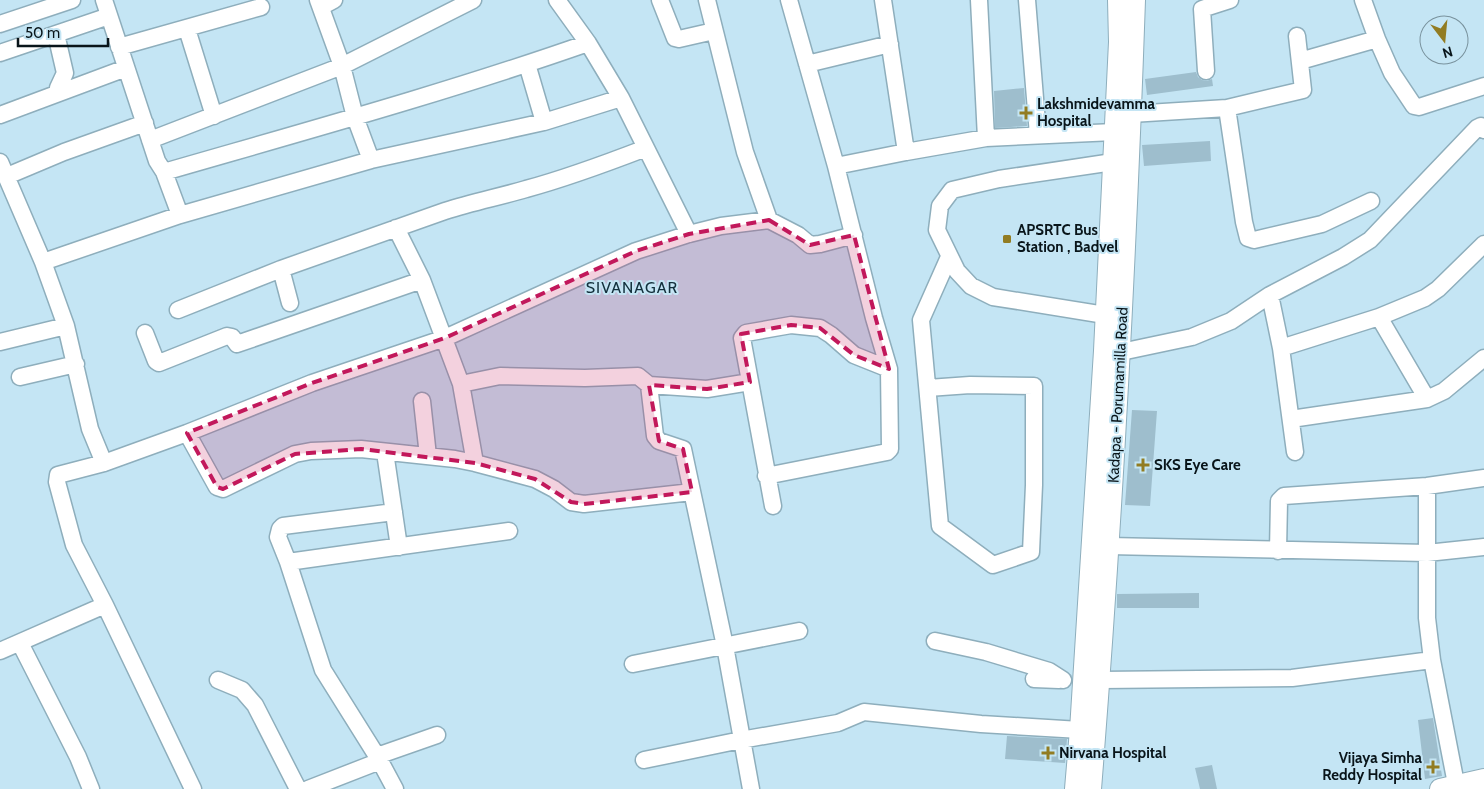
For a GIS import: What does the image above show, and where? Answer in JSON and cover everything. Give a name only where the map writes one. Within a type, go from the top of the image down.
[{"type":"main road","points":[[1075,789],[1080,730],[1092,682],[1105,315],[1119,42],[1118,0]]},
{"type":"main road","name":"Kadapa - Porumamilla Road","points":[[1091,789],[1092,682],[1109,546],[1121,352],[1134,0]]},
{"type":"main road","points":[[1451,788],[1484,779]]},
{"type":"street","points":[[0,24],[72,0]]},
{"type":"street","points":[[150,140],[342,66],[473,0]]},
{"type":"street","points":[[557,0],[588,43],[621,98],[689,234]]},
{"type":"street","points":[[660,0],[675,38],[679,39],[714,31]]},
{"type":"street","points":[[707,0],[745,152],[769,220]]},
{"type":"street","points":[[766,476],[887,452],[890,449],[889,369],[874,318],[836,166],[789,0]]},
{"type":"street","points":[[883,0],[906,152]]},
{"type":"street","points":[[979,0],[986,138]]},
{"type":"street","points":[[1027,0],[1038,135]]},
{"type":"street","points":[[1206,71],[1202,9],[1230,0]]},
{"type":"street","points":[[1364,0],[1377,39],[1392,73],[1414,106],[1484,86]]},
{"type":"street","points":[[324,2],[355,117],[371,160]]},
{"type":"street","points":[[119,47],[260,7]]},
{"type":"street","points":[[0,53],[56,34],[106,8],[157,160],[164,172],[180,215]]},
{"type":"street","points":[[187,29],[214,116]]},
{"type":"street","points":[[56,34],[65,73],[58,88],[59,93]]},
{"type":"street","points":[[1131,114],[1227,108],[1304,90],[1296,36]]},
{"type":"street","points":[[1300,61],[1377,39]]},
{"type":"street","points":[[164,172],[355,117],[527,64],[588,43]]},
{"type":"street","points":[[807,64],[890,44]]},
{"type":"street","points":[[527,64],[544,122]]},
{"type":"street","points":[[0,115],[126,68]]},
{"type":"street","points":[[43,262],[180,215],[371,160],[544,122],[621,98]]},
{"type":"street","points":[[1227,108],[1248,238],[1254,240],[1322,224],[1371,201]]},
{"type":"street","points":[[104,463],[90,429],[66,326],[43,262],[3,169],[64,152],[145,123]]},
{"type":"street","points":[[1121,352],[1192,337],[1231,321],[1270,295],[1343,257],[1370,240],[1477,128],[1481,126],[1484,130]]},
{"type":"street","points":[[836,166],[986,138],[1114,132]]},
{"type":"street","points":[[178,310],[281,269],[396,228],[467,204],[527,189],[646,148]]},
{"type":"street","points":[[1105,315],[993,297],[970,286],[957,271],[937,230],[940,206],[952,190],[999,178],[1113,162]]},
{"type":"street","points":[[193,789],[105,605],[74,545],[57,482],[58,475],[104,463],[187,434],[312,383],[445,338],[636,251],[689,234],[721,226],[769,220],[798,235],[810,245],[854,235]]},
{"type":"street","points":[[396,228],[422,280],[461,384],[475,463]]},
{"type":"street","points":[[1282,348],[1379,317],[1425,298],[1438,289],[1484,244]]},
{"type":"street","points":[[928,388],[970,385],[1034,386],[1034,485],[1031,552],[993,565],[940,526],[921,320],[949,257]]},
{"type":"street","points":[[281,269],[290,303]]},
{"type":"street","points":[[145,333],[156,361],[160,363],[227,336],[232,337],[237,344],[422,280]]},
{"type":"street","points":[[1270,295],[1282,348],[1295,452]]},
{"type":"street","points":[[1379,317],[1427,399]]},
{"type":"street","points":[[772,506],[742,338],[746,333],[791,325],[820,328],[854,355],[889,369]]},
{"type":"street","points":[[0,342],[66,326]]},
{"type":"street","points":[[1291,419],[1427,399],[1444,391],[1484,358]]},
{"type":"street","points":[[20,377],[76,364]]},
{"type":"street","points":[[461,384],[500,376],[585,378],[638,376],[649,385],[708,389],[750,382]]},
{"type":"street","points":[[649,385],[655,436],[659,441],[683,449],[725,646],[750,789]]},
{"type":"street","points":[[422,400],[428,456]]},
{"type":"street","points":[[187,434],[217,487],[223,489],[295,454],[311,451],[361,449],[456,459],[475,463],[535,479],[554,489],[571,502],[584,504],[692,492]]},
{"type":"street","points":[[385,452],[400,547]]},
{"type":"street","points":[[1278,551],[1279,501],[1284,496],[1427,486],[1484,478]]},
{"type":"street","points":[[1427,486],[1427,618],[1451,788]]},
{"type":"street","points":[[394,512],[283,526],[278,537],[323,670],[395,789]]},
{"type":"street","points":[[288,562],[509,531]]},
{"type":"street","points":[[1109,546],[1427,553],[1484,547]]},
{"type":"street","points":[[0,651],[105,605]]},
{"type":"street","points":[[633,664],[799,631]]},
{"type":"street","points":[[935,641],[986,652],[1049,671],[1063,680]]},
{"type":"street","points":[[20,643],[78,757],[91,789]]},
{"type":"street","points":[[1034,679],[1092,682],[1292,678],[1432,660]]},
{"type":"street","points":[[218,680],[242,690],[255,705],[298,789]]},
{"type":"street","points":[[644,760],[838,723],[864,712],[981,724],[1080,730]]},
{"type":"street","points":[[308,789],[437,735]]},
{"type":"highlighted area","points":[[769,220],[810,245],[854,235],[889,369],[854,355],[820,328],[791,325],[741,334],[750,382],[707,389],[649,385],[659,441],[683,449],[692,492],[584,504],[571,502],[535,479],[475,463],[361,449],[295,454],[223,489],[217,487],[187,433],[312,383],[445,338],[636,251],[689,234]]},
{"type":"building","points":[[1196,72],[1202,80],[1212,79],[1213,86],[1147,95],[1145,79]]},
{"type":"building","points":[[1024,88],[1027,126],[995,128],[994,91]]},
{"type":"building","points":[[1210,141],[1211,161],[1144,166],[1142,145]]},
{"type":"building","points":[[1132,410],[1157,411],[1150,506],[1125,505]]},
{"type":"building","points":[[1199,593],[1199,608],[1117,608],[1117,594]]},
{"type":"building","points":[[1433,718],[1442,776],[1425,779],[1418,720]]},
{"type":"building","points":[[1007,736],[1067,739],[1065,763],[1005,759]]},
{"type":"building","points":[[1212,765],[1217,789],[1200,789],[1195,768]]},
{"type":"place","name":"Lakshmidevamma Hospital","points":[[1026,113]]},
{"type":"place","name":"APSRTC Bus Station , Badvel","points":[[1007,239]]},
{"type":"place","name":"SKS Eye Care","points":[[1143,465]]},
{"type":"place","name":"Nirvana Hospital","points":[[1048,753]]},
{"type":"place","name":"Vijaya Simha Reddy Hospital","points":[[1433,767]]},
{"type":"district","name":"SIVANAGAR","points":[[632,287]]}]
